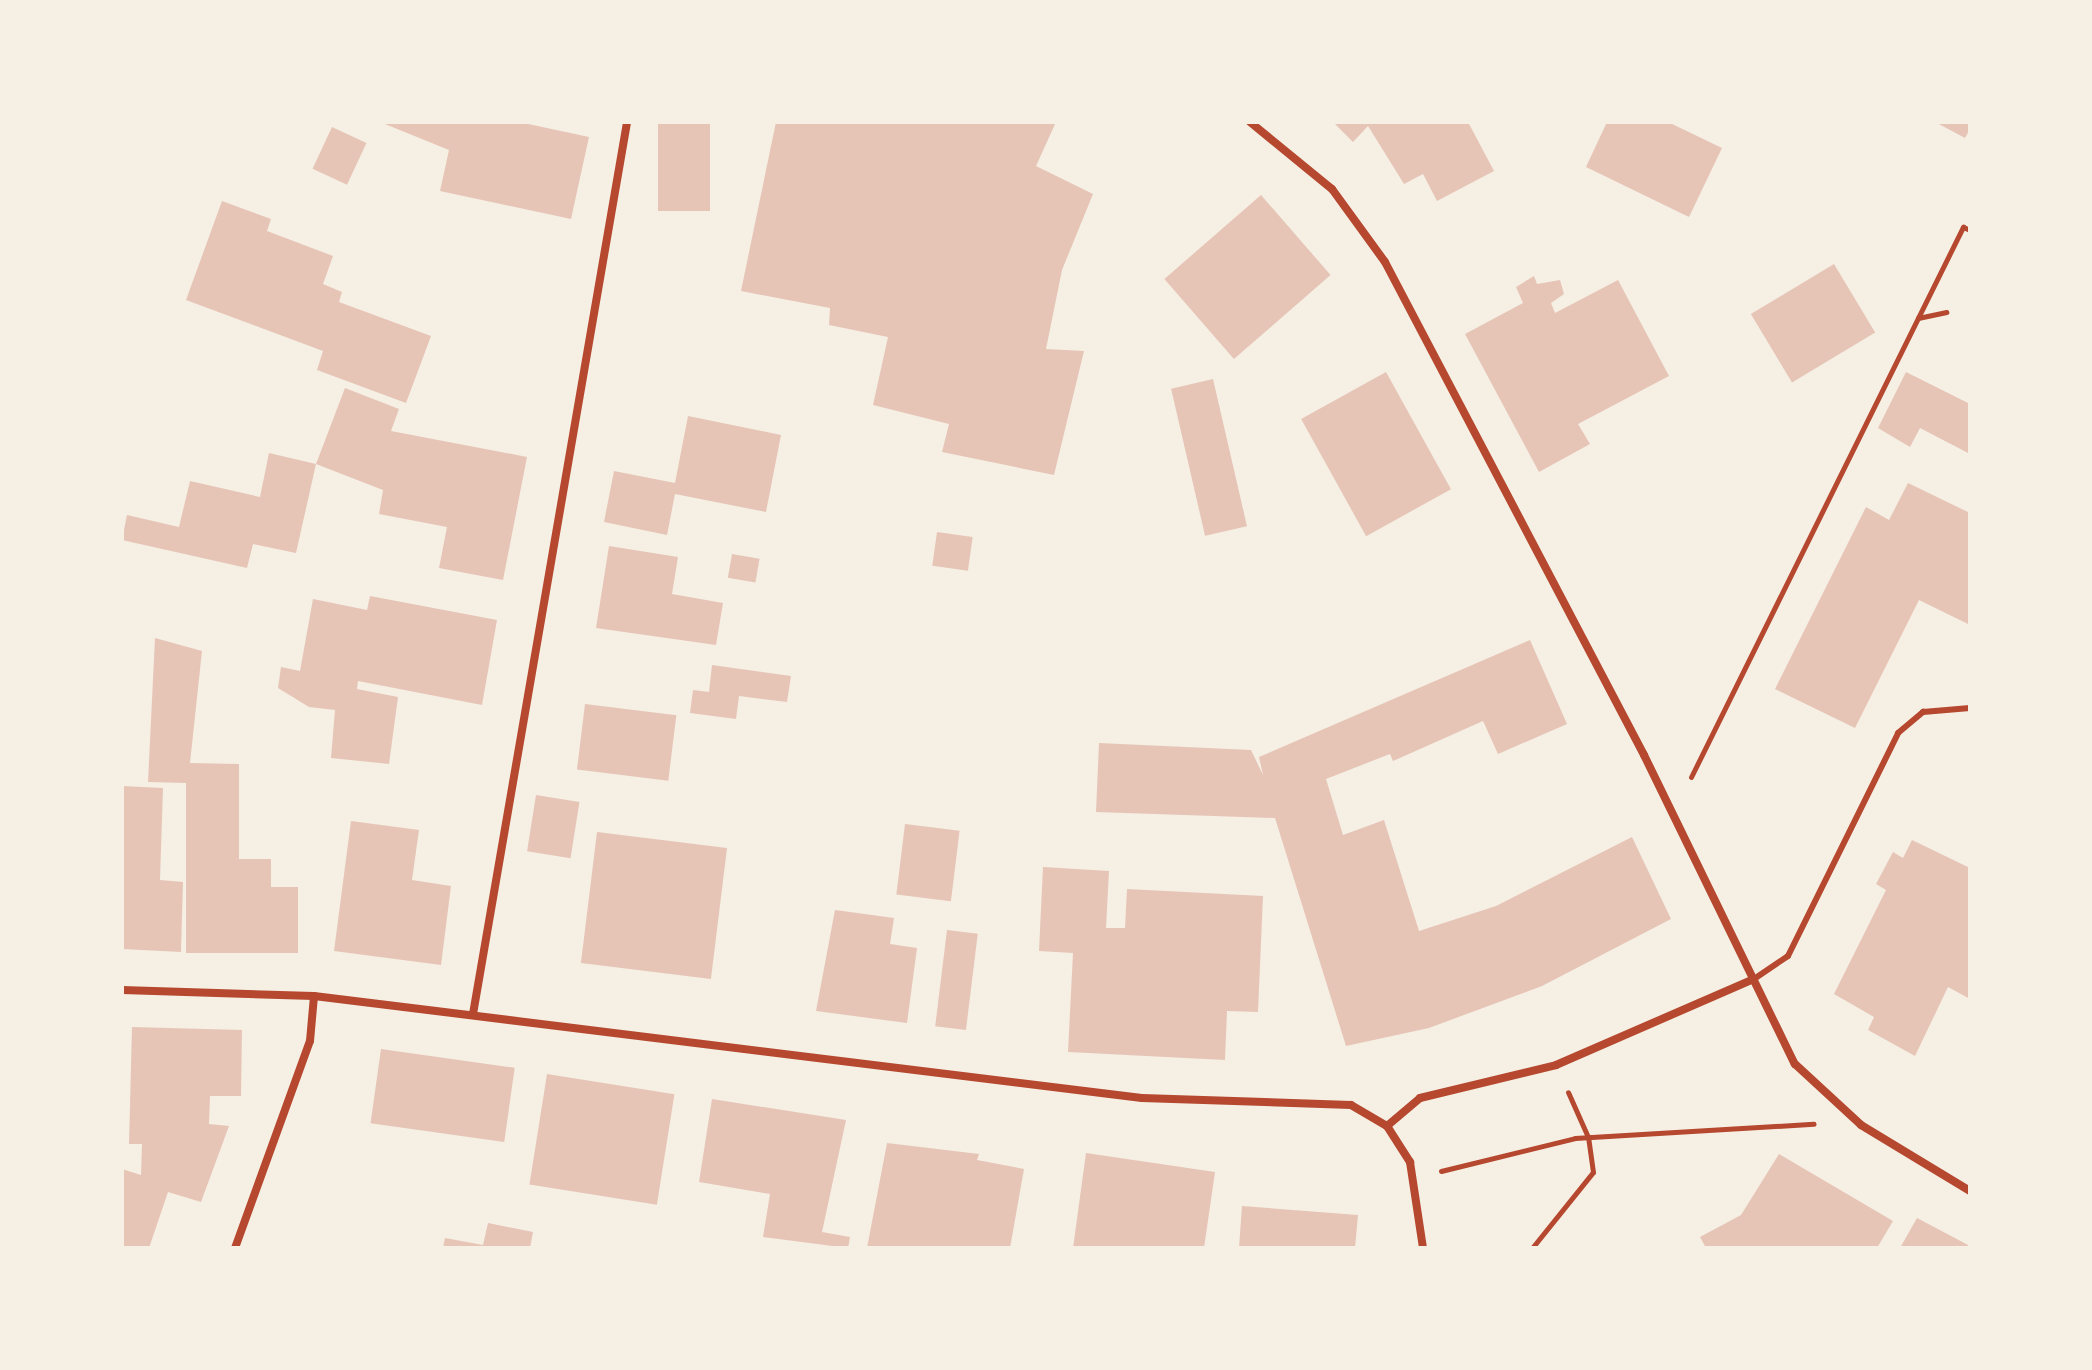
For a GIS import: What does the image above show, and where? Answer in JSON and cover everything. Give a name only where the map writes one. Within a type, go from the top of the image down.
[{"type":"street","points":[[473,1014],[627,122]]},
{"type":"street","points":[[1250,122],[1332,189],[1385,262],[1673,814],[1795,1064],[1861,1125],[1970,1191]]},
{"type":"street","points":[[1387,1126],[1420,1098],[1556,1065],[1754,979]]},
{"type":"street","points":[[122,990],[314,996],[1142,1098],[1351,1105],[1387,1126],[1413,1178],[1423,1248]]},
{"type":"street","points":[[235,1248],[310,1041],[314,996]]},
{"type":"lane","points":[[1754,979],[1788,956],[1898,733],[1923,712],[1970,708]]},
{"type":"path","points":[[1673,814],[1917,318],[1967,228]]},
{"type":"path","points":[[1917,318],[1946,312]]},
{"type":"path","points":[[1532,1248],[1593,1172],[1588,1137],[1556,1065]]},
{"type":"path","points":[[1413,1178],[1588,1137],[1769,1123],[1861,1125]]},
{"type":"building","points":[[380,122],[519,122],[589,137],[571,219],[440,191],[449,150]]},
{"type":"building","points":[[658,122],[710,122],[710,211],[658,211]]},
{"type":"building","points":[[776,122],[1056,122],[1036,166],[1093,194],[1062,270],[1046,349],[1084,351],[1054,475],[942,452],[949,424],[873,405],[888,337],[829,325],[830,308],[741,291]]},
{"type":"building","points":[[1333,122],[1468,122],[1494,171],[1437,201],[1423,174],[1404,184],[1368,126],[1353,142]]},
{"type":"building","points":[[1607,122],[1668,122],[1722,148],[1689,217],[1586,167]]},
{"type":"building","points":[[1935,122],[1970,122],[1970,129],[1965,138]]},
{"type":"building","points":[[332,127],[366,143],[347,185],[313,169]]},
{"type":"building","points":[[1261,195],[1331,275],[1234,359],[1164,279]]},
{"type":"building","points":[[222,201],[271,219],[267,231],[333,256],[323,284],[342,292],[339,302],[431,336],[406,403],[317,370],[323,351],[186,300]]},
{"type":"building","points":[[1834,264],[1875,333],[1792,383],[1751,314]]},
{"type":"building","points":[[1534,276],[1537,284],[1560,280],[1564,294],[1551,303],[1555,313],[1618,280],[1669,376],[1578,424],[1590,444],[1539,472],[1465,334],[1523,303],[1516,287]]},
{"type":"building","points":[[1386,372],[1451,489],[1366,536],[1301,419]]},
{"type":"building","points":[[1906,372],[1970,404],[1970,454],[1920,428],[1910,447],[1878,428]]},
{"type":"building","points":[[1213,379],[1247,526],[1205,536],[1171,389]]},
{"type":"building","points":[[345,388],[399,409],[391,431],[527,457],[503,580],[439,568],[447,527],[379,514],[383,490],[316,464]]},
{"type":"building","points":[[688,416],[781,435],[766,512],[675,494],[667,535],[604,522],[614,471],[675,483]]},
{"type":"building","points":[[269,453],[316,464],[296,553],[253,544],[247,568],[122,540],[127,515],[179,527],[190,481],[260,497]]},
{"type":"building","points":[[1908,483],[1970,513],[1970,625],[1919,600],[1855,728],[1775,689],[1866,507],[1889,520]]},
{"type":"building","points":[[937,532],[973,537],[968,571],[932,566]]},
{"type":"building","points":[[609,546],[678,557],[672,594],[723,603],[716,645],[596,628]]},
{"type":"building","points":[[732,554],[760,559],[755,582],[728,578]]},
{"type":"building","points":[[370,596],[497,620],[482,705],[358,681],[357,689],[398,697],[389,764],[331,758],[335,710],[309,707],[278,688],[281,667],[300,671],[313,599],[367,610]]},
{"type":"building","points":[[155,638],[202,651],[190,763],[239,764],[239,859],[271,859],[271,887],[298,887],[298,953],[186,953],[186,783],[148,782]]},
{"type":"building","points":[[1530,640],[1567,724],[1498,754],[1483,721],[1393,761],[1390,754],[1326,779],[1343,835],[1384,820],[1419,931],[1496,906],[1632,837],[1671,919],[1542,986],[1429,1028],[1346,1046],[1275,818],[1096,812],[1099,743],[1251,750],[1263,775],[1259,757]]},
{"type":"building","points":[[712,665],[791,676],[787,702],[739,696],[736,719],[690,713],[693,690],[709,692]]},
{"type":"building","points":[[585,704],[676,715],[668,781],[577,770]]},
{"type":"building","points":[[122,786],[163,788],[160,880],[183,882],[181,952],[122,949]]},
{"type":"building","points":[[536,795],[579,802],[571,858],[527,851]]},
{"type":"building","points":[[351,821],[419,830],[412,880],[451,886],[441,965],[334,951]]},
{"type":"building","points":[[905,824],[960,831],[951,901],[896,894]]},
{"type":"building","points":[[597,832],[727,848],[711,979],[581,963]]},
{"type":"building","points":[[1912,840],[1970,868],[1970,999],[1948,987],[1915,1056],[1868,1030],[1874,1017],[1834,994],[1886,890],[1876,884],[1893,852],[1903,858]]},
{"type":"building","points":[[1043,867],[1109,871],[1106,928],[1125,928],[1127,889],[1263,896],[1258,1012],[1227,1011],[1225,1060],[1068,1052],[1073,953],[1039,951]]},
{"type":"building","points":[[835,910],[894,918],[890,944],[917,948],[907,1023],[816,1011]]},
{"type":"building","points":[[947,930],[978,934],[966,1030],[935,1026]]},
{"type":"building","points":[[132,1027],[242,1030],[241,1096],[210,1096],[209,1124],[229,1126],[201,1202],[168,1192],[149,1248],[122,1248],[122,1169],[141,1175],[142,1144],[129,1144]]},
{"type":"building","points":[[381,1049],[515,1068],[504,1142],[371,1123]]},
{"type":"building","points":[[547,1074],[674,1094],[657,1205],[529,1185]]},
{"type":"building","points":[[712,1099],[846,1120],[822,1232],[850,1237],[848,1248],[763,1237],[770,1194],[699,1182]]},
{"type":"building","points":[[887,1143],[979,1154],[977,1160],[1024,1169],[1010,1248],[867,1248]]},
{"type":"building","points":[[1086,1153],[1215,1172],[1204,1248],[1073,1248]]},
{"type":"building","points":[[1779,1154],[1893,1221],[1877,1248],[1706,1248],[1700,1237],[1741,1215]]},
{"type":"building","points":[[1242,1206],[1358,1215],[1355,1248],[1239,1248]]},
{"type":"building","points":[[1917,1218],[1970,1246],[1970,1248],[1900,1248]]},
{"type":"building","points":[[488,1223],[533,1232],[530,1248],[443,1248],[445,1238],[483,1245]]}]
